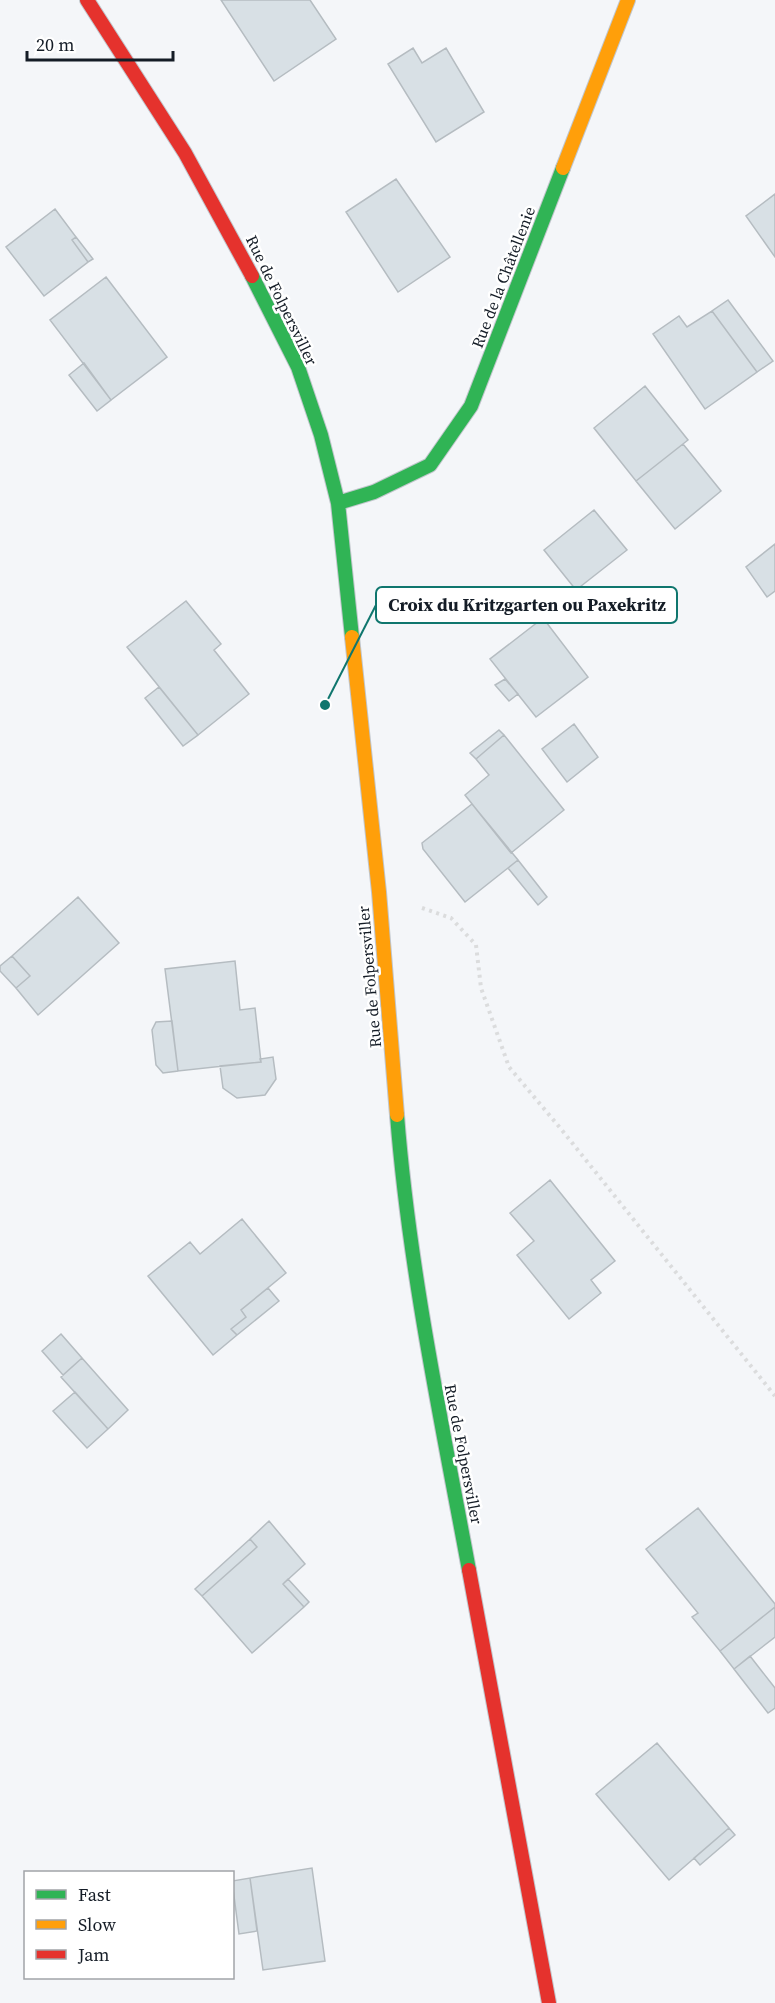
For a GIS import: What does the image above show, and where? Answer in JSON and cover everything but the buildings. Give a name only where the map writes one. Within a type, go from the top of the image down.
[{"type":"street","name":"Rue de Folpersviller","points":[[87,0],[185,153],[227,228],[298,367],[321,435],[338,503],[379,892],[401,1167],[422,1317],[549,2003]]},
{"type":"street","name":"Rue de la Châtellenie","points":[[338,503],[374,492],[430,465],[471,406],[628,0]]},
{"type":"path","points":[[379,892],[451,918],[476,945],[481,988],[509,1067],[775,1396]]},
{"type":"traffic: fast","points":[[338,503],[374,492],[430,465],[471,406],[563,168]]},
{"type":"traffic: fast","points":[[252,276],[298,367],[321,435],[338,503],[352,637]]},
{"type":"traffic: fast","points":[[397,1115],[402,1172],[418,1286],[469,1570]]},
{"type":"traffic: slow","points":[[563,168],[628,0]]},
{"type":"traffic: slow","points":[[352,637],[379,892],[397,1115]]},
{"type":"traffic: jam","points":[[87,0],[185,153],[252,276]]},
{"type":"traffic: jam","points":[[469,1570],[549,2003]]},
{"type":"place","name":"Croix du Kritzgarten ou Paxekritz","points":[[325,705]]}]
